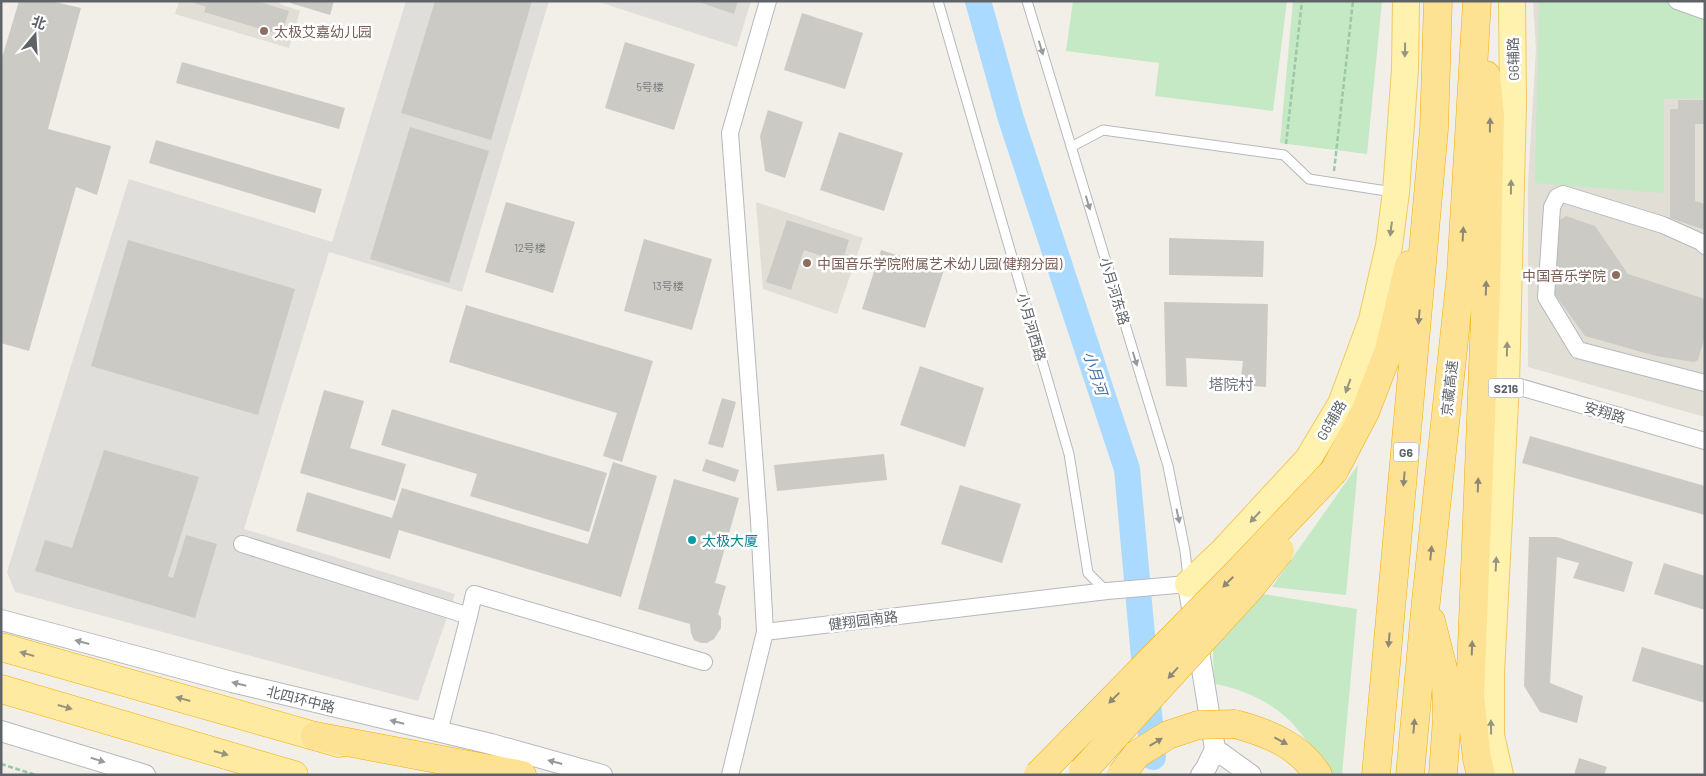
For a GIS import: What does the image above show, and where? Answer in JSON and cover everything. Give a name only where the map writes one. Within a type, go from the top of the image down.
[{"type":"highway","name":"G6","points":[[1376,775],[1434,129],[1438,31],[1436,1]]},
{"type":"highway","name":"京藏高速","points":[[1410,775],[1426,601],[1461,274],[1478,1]]},
{"type":"highway","points":[[1478,1],[1490,116],[1486,292],[1470,696],[1480,775]]},
{"type":"highway","points":[[1080,775],[1251,587],[1298,528],[1334,471],[1365,412],[1389,350],[1407,274],[1434,129]]},
{"type":"highway","points":[[1038,775],[1236,574],[1334,471]]},
{"type":"highway","points":[[1426,601],[1446,681],[1447,718],[1443,775]]},
{"type":"highway","points":[[1,647],[451,775]]},
{"type":"highway","points":[[1,689],[294,775]]},
{"type":"highway","points":[[1121,775],[1137,754],[1168,735],[1198,725],[1236,724],[1265,733],[1292,747],[1318,775]]},
{"type":"highway","points":[[314,736],[522,775]]},
{"type":"highway","points":[[247,760],[276,775]]},
{"type":"main road","name":"G6辅路","points":[[1188,584],[1222,552],[1308,460],[1342,404],[1372,320],[1389,246],[1396,192],[1405,69],[1406,1]]},
{"type":"main road","name":"G6辅路","points":[[1500,775],[1491,735],[1490,673],[1506,384],[1513,103],[1512,1]]},
{"type":"street","points":[[730,775],[765,632],[759,521],[730,133],[768,1]]},
{"type":"street","points":[[1677,1],[1705,11]]},
{"type":"street","points":[[1705,246],[1701,242],[1663,225],[1563,194],[1557,197],[1552,207],[1546,297],[1578,350],[1705,383]]},
{"type":"street","name":"安翔路","points":[[1506,384],[1705,441]]},
{"type":"street","points":[[242,544],[469,616]]},
{"type":"street","points":[[1188,584],[1215,749],[1201,775]]},
{"type":"street","name":"健翔园南路","points":[[765,632],[1107,591],[1188,584]]},
{"type":"street","points":[[439,732],[474,594],[704,662]]},
{"type":"street","name":"北四环中路","points":[[1,620],[232,682],[439,732],[602,775]]},
{"type":"street","points":[[1,731],[145,775]]},
{"type":"street","points":[[1215,749],[1251,775]]},
{"type":"lane","name":"小月河西路","points":[[938,1],[1068,454],[1088,574],[1107,591]]},
{"type":"lane","name":"小月河东路","points":[[1027,1],[1168,466],[1185,551],[1188,584]]},
{"type":"lane","points":[[1071,148],[1103,130],[1284,155],[1309,179],[1396,192]]},
{"type":"path","points":[[1284,155],[1302,1]]},
{"type":"path","points":[[1333,182],[1353,1]]},
{"type":"path","points":[[1,764],[36,775]]},
{"type":"shaded area","name":"太极艾嘉幼儿园","points":[[179,1],[281,1],[280,4],[300,11],[289,48],[175,14]]},
{"type":"shaded area","points":[[406,1],[549,1],[462,292],[329,252],[244,529],[455,594],[418,701],[15,592],[7,572],[129,179],[332,242]]},
{"type":"shaded area","points":[[596,1],[751,1],[737,47]]},
{"type":"shaded area","name":"中国音乐学院","points":[[1533,1],[1705,1],[1705,417],[1528,367],[1528,183],[1536,49]]},
{"type":"shaded area","name":"中国音乐学院附属艺术幼儿园(健翔分园)","points":[[756,202],[863,238],[837,314],[763,289]]},
{"type":"green space","points":[[1073,1],[1287,1],[1273,111],[1155,96],[1159,63],[1066,51]]},
{"type":"green space","points":[[1293,1],[1382,1],[1367,154],[1280,143]]},
{"type":"green space","points":[[1539,1],[1666,1],[1705,15],[1705,98],[1664,99],[1664,193],[1535,183]]},
{"type":"green space","points":[[1358,465],[1346,595],[1272,587]]},
{"type":"green space","points":[[1262,594],[1357,609],[1342,775],[1331,775],[1298,730],[1277,710],[1247,693],[1214,684],[1213,649]]},
{"type":"building","points":[[19,1],[51,1],[81,8],[48,129],[111,146],[97,195],[76,187],[29,351],[1,343],[1,61]]},
{"type":"building","points":[[189,1],[257,1],[289,11],[281,35],[204,12],[206,7]]},
{"type":"building","points":[[291,1],[334,1],[330,15],[290,3]]},
{"type":"building","points":[[435,1],[532,1],[491,140],[401,113]]},
{"type":"building","points":[[696,1],[738,1],[734,14]]},
{"type":"building","points":[[802,13],[863,33],[845,89],[784,70]]},
{"type":"building","points":[[625,42],[695,64],[674,130],[605,108]]},
{"type":"building","points":[[182,62],[345,108],[339,129],[176,83]]},
{"type":"building","points":[[1678,100],[1705,100],[1705,124],[1695,124],[1695,201],[1705,204],[1705,230],[1670,218],[1670,109],[1678,109]]},
{"type":"building","points":[[768,110],[803,122],[785,178],[765,171],[760,136]]},
{"type":"building","points":[[410,127],[489,151],[449,283],[370,259]]},
{"type":"building","points":[[839,132],[903,153],[884,211],[820,190]]},
{"type":"building","points":[[156,140],[322,189],[315,213],[149,163]]},
{"type":"building","points":[[506,202],[575,222],[553,293],[485,272]]},
{"type":"building","points":[[1566,216],[1595,226],[1628,274],[1705,299],[1705,336],[1698,360],[1694,362],[1656,356],[1585,336],[1554,293],[1558,221]]},
{"type":"building","points":[[787,220],[849,240],[842,263],[804,250],[791,290],[766,282]]},
{"type":"building","points":[[1169,238],[1264,241],[1263,277],[1169,275]]},
{"type":"building","points":[[644,239],[712,259],[692,330],[624,311]]},
{"type":"building","points":[[128,240],[295,289],[258,415],[91,366]]},
{"type":"building","points":[[881,250],[944,270],[925,328],[862,309]]},
{"type":"building","points":[[1164,302],[1268,304],[1266,387],[1240,385],[1243,361],[1186,358],[1187,387],[1166,386]]},
{"type":"building","points":[[466,305],[653,361],[622,462],[603,456],[617,413],[449,362]]},
{"type":"building","points":[[920,366],[984,388],[965,447],[900,425]]},
{"type":"building","points":[[324,390],[364,401],[350,448],[406,464],[395,501],[300,473]]},
{"type":"building","points":[[722,398],[736,402],[723,448],[708,444]]},
{"type":"building","points":[[392,409],[607,473],[589,532],[470,496],[477,474],[381,445]]},
{"type":"building","points":[[1530,436],[1705,486],[1705,515],[1522,463]]},
{"type":"building","points":[[104,450],[199,477],[168,576],[173,578],[186,535],[217,544],[195,618],[35,571],[45,540],[72,548]]},
{"type":"building","points":[[884,454],[887,480],[777,491],[774,465]]},
{"type":"building","points":[[706,459],[739,470],[735,482],[702,471]]},
{"type":"building","points":[[613,462],[657,476],[621,597],[399,530],[390,559],[296,531],[307,492],[392,518],[402,488],[588,544]]},
{"type":"building","name":"太极大厦","points":[[674,479],[739,498],[715,583],[726,586],[718,614],[721,617],[721,628],[714,639],[707,643],[694,640],[690,624],[638,609]]},
{"type":"building","points":[[960,485],[1021,504],[1002,563],[941,544]]},
{"type":"building","points":[[1529,537],[1557,537],[1633,562],[1624,592],[1573,578],[1579,563],[1557,557],[1550,683],[1583,696],[1577,723],[1540,712],[1524,686]]},
{"type":"building","points":[[1664,563],[1705,576],[1705,610],[1654,594]]},
{"type":"building","points":[[1642,647],[1705,666],[1705,703],[1632,681]]},
{"type":"building","points":[[1579,758],[1607,767],[1604,775],[1574,775]]},
{"type":"waterway","name":"小月河","points":[[978,1],[1011,119],[1127,469],[1153,757]]},
{"type":"place","name":"太极艾嘉幼儿园","points":[[264,31]]},
{"type":"place","name":"中国音乐学院附属艺术幼儿园(健翔分园)","points":[[807,263]]},
{"type":"place","name":"中国音乐学院","points":[[1616,275]]},
{"type":"place","name":"太极大厦","points":[[692,540]]},
{"type":"district","name":"塔院村","points":[[1231,384]]}]
